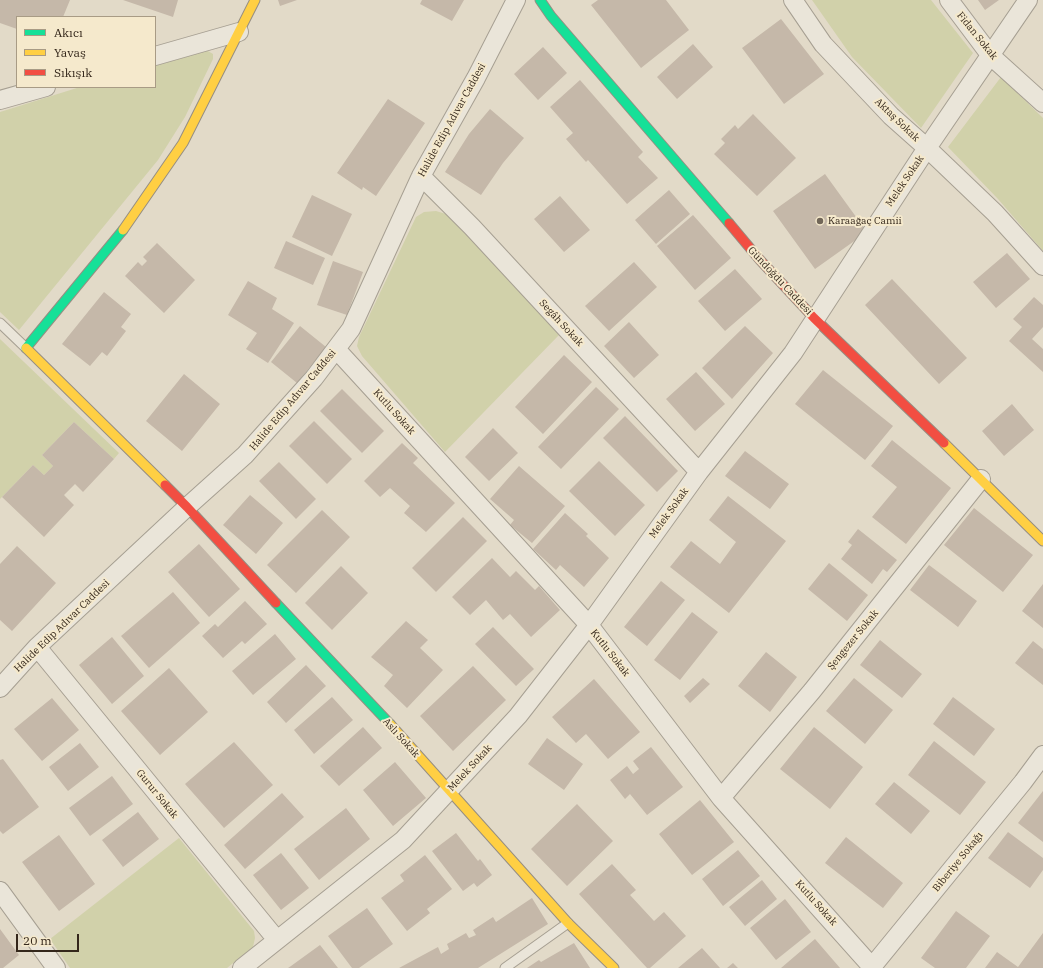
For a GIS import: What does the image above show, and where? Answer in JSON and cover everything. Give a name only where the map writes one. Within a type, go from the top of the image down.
[{"type":"street","points":[[26,348],[130,222],[183,143],[255,0]]},
{"type":"street","name":"Halide Edip Adıvar Caddesi","points":[[0,688],[37,648],[245,455],[314,378],[351,329],[421,176],[476,78],[516,0]]},
{"type":"street","name":"Gündoğdu Caddesi","points":[[540,0],[551,16],[735,232],[814,318],[1043,541]]},
{"type":"street","name":"Aktaş Sokak","points":[[793,0],[823,44],[891,116],[995,213],[1043,266]]},
{"type":"street","name":"Fidan Sokak","points":[[948,0],[991,56],[1043,103]]},
{"type":"street","name":"Melek Sokak","points":[[242,968],[403,840],[518,716],[588,625],[699,472],[793,353],[814,318],[927,148],[1028,0]]},
{"type":"street","points":[[156,56],[239,32]]},
{"type":"street","points":[[0,100],[42,88]]},
{"type":"street","name":"Segâh Sokak","points":[[421,176],[472,227],[699,472]]},
{"type":"street","name":"Aslı Sokak","points":[[26,348],[188,507],[368,701],[568,923],[614,968]]},
{"type":"street","name":"Kutlu Sokak","points":[[336,349],[588,625],[722,798],[872,967]]},
{"type":"street","name":"Şengezer Sokak","points":[[722,798],[812,692],[981,479]]},
{"type":"street","name":"Gurur Sokak","points":[[37,648],[277,940]]},
{"type":"street","name":"Biberiye Sokağı","points":[[872,967],[1043,757]]},
{"type":"street","points":[[0,891],[56,968]]},
{"type":"lane","points":[[0,323],[26,348]]},
{"type":"lane","points":[[505,968],[568,923]]},
{"type":"green space","points":[[812,0],[931,0],[973,53],[921,128],[852,57]]},
{"type":"green space","points":[[196,51],[208,51],[213,54],[213,59],[185,117],[158,160],[19,330],[0,312],[0,112],[77,88],[156,88],[156,64]]},
{"type":"green space","points":[[1001,77],[1043,118],[1043,251],[998,199],[948,147]]},
{"type":"green space","points":[[436,211],[446,214],[479,246],[559,335],[445,452],[362,356],[357,346],[359,337],[416,217],[424,212]]},
{"type":"green space","points":[[0,339],[119,453],[114,459],[74,422],[42,455],[53,466],[44,475],[33,465],[0,499]]},
{"type":"green space","points":[[179,838],[254,931],[255,938],[253,947],[227,968],[70,968],[50,939]]},
{"type":"building","points":[[0,0],[70,0],[63,16],[16,16],[16,29],[0,23]]},
{"type":"building","points":[[123,0],[178,0],[173,17]]},
{"type":"building","points":[[278,0],[297,0],[280,6]]},
{"type":"building","points":[[422,0],[464,0],[452,21],[420,4]]},
{"type":"building","points":[[598,0],[666,0],[689,30],[641,68],[591,5]]},
{"type":"building","points":[[978,0],[999,0],[985,10]]},
{"type":"building","points":[[781,19],[824,74],[784,104],[742,48]]},
{"type":"building","points":[[693,44],[713,67],[677,99],[657,77]]},
{"type":"building","points":[[543,47],[567,73],[538,100],[514,74]]},
{"type":"building","points":[[580,80],[643,152],[638,157],[658,178],[627,204],[588,160],[586,162],[566,139],[573,133],[550,107]]},
{"type":"building","points":[[388,99],[425,123],[376,196],[363,187],[362,190],[337,173]]},
{"type":"building","points":[[490,109],[524,138],[503,163],[481,195],[445,172],[469,134]]},
{"type":"building","points":[[753,114],[796,158],[757,196],[714,154],[725,143],[721,139],[735,125],[738,129]]},
{"type":"building","name":"Karaağaç Camii","points":[[825,174],[867,232],[815,269],[773,211]]},
{"type":"building","points":[[669,190],[690,214],[656,244],[635,220]]},
{"type":"building","points":[[312,195],[352,214],[332,256],[292,237]]},
{"type":"building","points":[[560,196],[590,230],[564,252],[534,219]]},
{"type":"building","points":[[693,215],[731,258],[695,290],[657,246]]},
{"type":"building","points":[[286,241],[325,258],[313,285],[274,268]]},
{"type":"building","points":[[157,243],[195,280],[164,313],[125,276],[138,262],[142,266],[147,261],[143,257]]},
{"type":"building","points":[[1007,253],[1030,279],[996,308],[973,282]]},
{"type":"building","points":[[333,261],[363,272],[347,315],[317,305]]},
{"type":"building","points":[[634,262],[657,287],[609,331],[585,306]]},
{"type":"building","points":[[735,269],[762,299],[725,331],[698,301]]},
{"type":"building","points":[[892,279],[967,358],[939,384],[865,305]]},
{"type":"building","points":[[248,281],[277,298],[272,309],[294,323],[268,363],[246,349],[257,333],[228,315]]},
{"type":"building","points":[[104,292],[131,314],[121,327],[126,331],[107,356],[102,352],[90,366],[62,344]]},
{"type":"building","points":[[1034,297],[1043,305],[1043,327],[1032,339],[1043,349],[1043,372],[1009,341],[1022,327],[1013,319]]},
{"type":"building","points":[[629,322],[659,355],[634,378],[604,346]]},
{"type":"building","points":[[300,326],[326,347],[297,383],[271,362]]},
{"type":"building","points":[[745,326],[773,353],[732,399],[702,368]]},
{"type":"building","points":[[564,355],[592,382],[543,434],[515,407]]},
{"type":"building","points":[[823,370],[893,426],[865,460],[795,404]]},
{"type":"building","points":[[696,372],[725,404],[695,431],[666,399]]},
{"type":"building","points":[[184,374],[220,404],[182,451],[146,421]]},
{"type":"building","points":[[596,387],[619,409],[561,469],[538,447]]},
{"type":"building","points":[[342,389],[384,431],[362,453],[320,411]]},
{"type":"building","points":[[1012,404],[1034,430],[1004,456],[982,431]]},
{"type":"building","points":[[625,416],[678,471],[657,492],[603,438]]},
{"type":"building","points":[[314,421],[352,459],[327,484],[289,446]]},
{"type":"building","points":[[74,422],[114,459],[83,492],[75,484],[64,495],[74,505],[44,537],[2,497],[33,465],[44,475],[53,466],[42,455]]},
{"type":"building","points":[[493,428],[518,453],[489,481],[465,457]]},
{"type":"building","points":[[892,440],[951,488],[906,544],[872,517],[897,487],[871,466]]},
{"type":"building","points":[[402,443],[418,458],[413,463],[455,503],[426,532],[404,513],[410,506],[390,488],[380,497],[364,481]]},
{"type":"building","points":[[745,451],[789,484],[770,509],[725,476]]},
{"type":"building","points":[[599,461],[645,505],[615,536],[569,491]]},
{"type":"building","points":[[279,462],[316,499],[296,519],[259,481]]},
{"type":"building","points":[[519,466],[565,506],[532,543],[510,525],[514,520],[490,499]]},
{"type":"building","points":[[250,495],[283,523],[256,554],[223,525]]},
{"type":"building","points":[[728,496],[786,541],[729,613],[670,567],[691,541],[720,564],[736,542],[709,520]]},
{"type":"building","points":[[974,508],[1033,555],[1003,592],[944,545]]},
{"type":"building","points":[[322,510],[350,537],[296,593],[267,565]]},
{"type":"building","points":[[565,513],[588,534],[586,536],[609,558],[584,587],[560,565],[556,570],[533,549]]},
{"type":"building","points":[[463,517],[487,541],[436,592],[412,568]]},
{"type":"building","points":[[858,529],[897,560],[887,572],[883,569],[872,584],[841,559],[852,545],[848,542]]},
{"type":"building","points":[[199,544],[240,589],[209,617],[168,572]]},
{"type":"building","points":[[17,546],[56,583],[12,631],[0,620],[0,564]]},
{"type":"building","points":[[492,558],[510,577],[516,571],[535,590],[539,586],[560,610],[531,637],[510,614],[503,620],[486,600],[470,615],[452,597]]},
{"type":"building","points":[[829,563],[868,595],[847,621],[808,589]]},
{"type":"building","points":[[929,565],[977,601],[958,627],[910,590]]},
{"type":"building","points":[[341,566],[368,593],[332,630],[305,603]]},
{"type":"building","points":[[661,581],[685,600],[647,646],[624,627]]},
{"type":"building","points":[[1043,584],[1043,628],[1022,611]]},
{"type":"building","points":[[173,592],[200,623],[149,668],[121,636]]},
{"type":"building","points":[[245,601],[267,624],[245,644],[242,641],[223,658],[202,636],[215,624],[218,627]]},
{"type":"building","points":[[692,612],[718,632],[680,680],[654,660]]},
{"type":"building","points":[[406,621],[428,640],[420,648],[443,670],[407,708],[384,686],[393,675],[371,657]]},
{"type":"building","points":[[493,627],[534,669],[516,686],[475,644]]},
{"type":"building","points":[[275,634],[296,659],[253,695],[232,671]]},
{"type":"building","points":[[112,637],[144,676],[112,704],[79,665]]},
{"type":"building","points":[[880,640],[922,674],[902,698],[860,665]]},
{"type":"building","points":[[1033,641],[1043,649],[1043,685],[1015,663]]},
{"type":"building","points":[[766,652],[797,677],[770,712],[738,686]]},
{"type":"building","points":[[306,665],[326,686],[286,723],[267,702]]},
{"type":"building","points":[[473,666],[506,700],[453,751],[420,716]]},
{"type":"building","points":[[169,668],[208,712],[160,755],[121,711]]},
{"type":"building","points":[[703,678],[710,684],[690,703],[684,696]]},
{"type":"building","points":[[854,678],[893,710],[865,744],[826,711]]},
{"type":"building","points":[[594,679],[640,732],[608,759],[586,734],[576,743],[552,717]]},
{"type":"building","points":[[332,697],[353,720],[314,754],[294,730]]},
{"type":"building","points":[[953,697],[995,729],[974,756],[933,724]]},
{"type":"building","points":[[52,698],[79,730],[42,761],[14,729]]},
{"type":"building","points":[[363,727],[382,748],[339,786],[320,766]]},
{"type":"building","points":[[814,727],[863,767],[830,809],[780,769]]},
{"type":"building","points":[[547,738],[583,764],[564,790],[528,764]]},
{"type":"building","points":[[934,741],[986,782],[960,815],[908,775]]},
{"type":"building","points":[[234,742],[273,785],[224,828],[185,784]]},
{"type":"building","points":[[80,743],[99,767],[68,791],[49,767]]},
{"type":"building","points":[[651,747],[683,787],[647,815],[630,794],[625,799],[610,780],[627,766],[633,774],[639,769],[633,761]]},
{"type":"building","points":[[3,759],[39,807],[3,834],[0,831],[0,760]]},
{"type":"building","points":[[395,762],[426,798],[393,826],[363,790]]},
{"type":"building","points":[[112,776],[133,804],[90,836],[69,808]]},
{"type":"building","points":[[894,782],[930,811],[911,834],[875,804]]},
{"type":"building","points":[[1043,791],[1043,842],[1018,823]]},
{"type":"building","points":[[282,793],[304,817],[245,869],[224,845]]},
{"type":"building","points":[[700,800],[734,842],[692,875],[659,834]]},
{"type":"building","points":[[577,804],[613,841],[567,886],[531,849]]},
{"type":"building","points":[[346,808],[370,839],[319,880],[294,849]]},
{"type":"building","points":[[138,812],[159,839],[123,867],[102,840]]},
{"type":"building","points":[[1008,832],[1043,858],[1043,870],[1030,888],[988,858]]},
{"type":"building","points":[[456,833],[478,861],[480,859],[492,875],[477,887],[474,883],[463,891],[432,851]]},
{"type":"building","points":[[59,835],[95,884],[59,911],[22,862]]},
{"type":"building","points":[[846,837],[903,883],[883,908],[825,863]]},
{"type":"building","points":[[738,850],[760,876],[723,906],[702,879]]},
{"type":"building","points":[[281,853],[309,888],[281,910],[253,875]]},
{"type":"building","points":[[425,855],[452,889],[427,909],[430,913],[407,931],[381,898],[404,881],[400,875]]},
{"type":"building","points":[[612,864],[636,890],[630,895],[654,921],[664,912],[686,936],[650,968],[647,968],[579,894]]},
{"type":"building","points":[[762,880],[777,899],[745,926],[729,907]]},
{"type":"building","points":[[532,898],[548,924],[478,968],[399,968],[438,947],[441,954],[449,949],[447,944],[466,933],[469,938],[476,935],[473,930],[493,917],[496,922]]},
{"type":"building","points":[[785,899],[811,932],[776,960],[750,928]]},
{"type":"building","points":[[367,908],[393,944],[359,968],[352,968],[328,936]]},
{"type":"building","points":[[956,911],[990,936],[966,968],[935,968],[921,958]]},
{"type":"building","points":[[0,929],[19,955],[3,968],[0,968]]},
{"type":"building","points":[[1043,933],[1043,968],[985,968],[997,952],[1018,967]]},
{"type":"building","points":[[815,939],[840,968],[781,968]]},
{"type":"building","points":[[574,943],[590,968],[527,968],[539,960],[541,962]]},
{"type":"building","points":[[320,945],[338,968],[288,968],[291,966]]},
{"type":"building","points":[[702,948],[720,968],[678,968]]},
{"type":"building","points":[[733,963],[738,968],[727,968]]},
{"type":"traffic: fast","points":[[540,0],[551,16],[729,223]]},
{"type":"traffic: fast","points":[[26,348],[123,230]]},
{"type":"traffic: fast","points":[[276,603],[390,724]]},
{"type":"traffic: slow","points":[[123,230],[183,143],[255,0]]},
{"type":"traffic: slow","points":[[26,348],[165,485]]},
{"type":"traffic: slow","points":[[944,443],[1043,541]]},
{"type":"traffic: slow","points":[[390,724],[568,923],[614,968]]},
{"type":"traffic: jam","points":[[729,223],[760,260],[814,318],[944,443]]},
{"type":"traffic: jam","points":[[165,485],[276,603]]},
{"type":"place","name":"Karaağaç Camii","points":[[820,221]]}]
